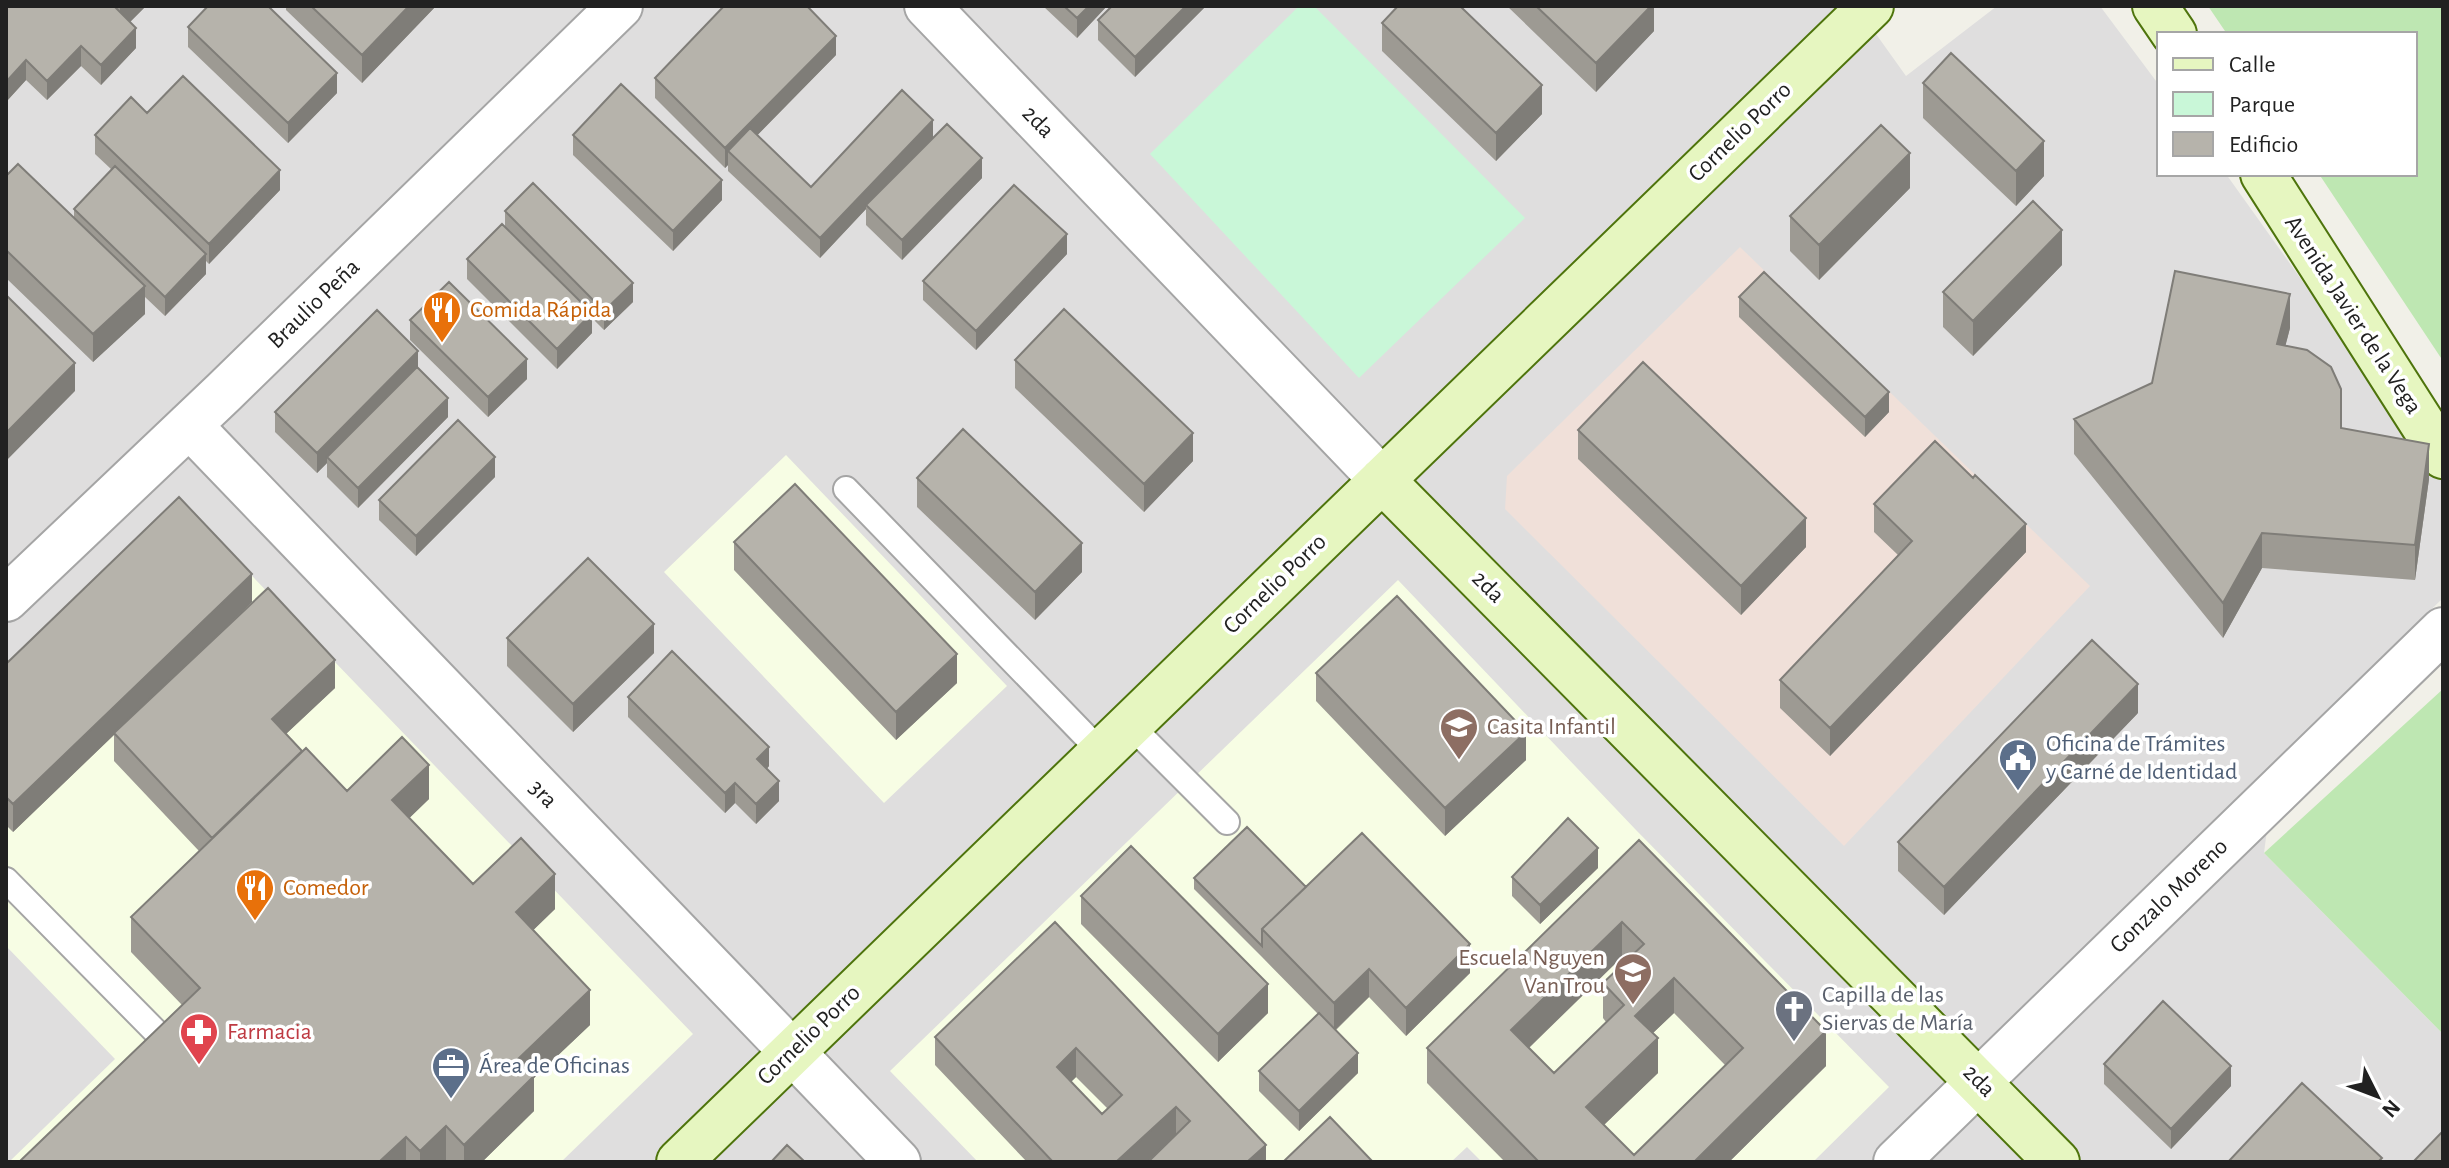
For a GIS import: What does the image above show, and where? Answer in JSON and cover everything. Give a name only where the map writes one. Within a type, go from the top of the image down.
[{"type":"main road","points":[[1824,50],[1847,6]]},
{"type":"main road","name":"Cornelio Porro","points":[[679,1162],[1871,6]]},
{"type":"main road","points":[[2155,6],[2173,32]]},
{"type":"main road","name":"Avenida Javier de la Vega","points":[[2264,176],[2443,456]]},
{"type":"main road","name":"2da","points":[[1382,480],[2057,1162]]},
{"type":"street","name":"Braulio Peña","points":[[6,599],[620,6]]},
{"type":"street","name":"2da","points":[[927,6],[1382,480]]},
{"type":"street","name":"3ra","points":[[189,425],[898,1162]]},
{"type":"street","name":"Gonzalo Moreno","points":[[1896,1162],[2443,630]]},
{"type":"lane","points":[[846,489],[1115,738],[1227,822]]},
{"type":"lane","points":[[6,880],[161,1037]]},
{"type":"shaded area","points":[[6,6],[1856,6],[1906,76],[1997,6],[2100,6],[2157,82],[2157,176],[2227,176],[2443,478],[2443,598],[2276,761],[2264,853],[2443,1034],[2443,1162],[6,1162]]},
{"type":"shaded area","points":[[1740,247],[2090,586],[1844,846],[1505,509],[1507,476]]},
{"type":"shaded area","points":[[786,455],[1007,686],[884,803],[664,572]]},
{"type":"shaded area","points":[[179,500],[693,1034],[561,1162],[9,1162],[115,1059],[6,946],[6,666]]},
{"type":"shaded area","points":[[1398,580],[1636,830],[1889,1087],[1813,1162],[1482,1162],[1467,1147],[1451,1162],[978,1162],[890,1071]]},
{"type":"green space","points":[[1299,6],[1314,6],[1525,218],[1359,378],[1150,154]]},
{"type":"green space","points":[[2208,6],[2443,6],[2443,361],[2320,176],[2417,176],[2417,32],[2226,32]]},
{"type":"green space","points":[[2443,689],[2443,1034],[2264,853]]},
{"type":"building","points":[[6,6],[114,6],[136,28],[101,65],[81,46],[47,81],[26,60],[6,82]]},
{"type":"building","points":[[208,6],[268,6],[337,73],[288,123],[188,27]]},
{"type":"building","points":[[311,6],[409,6],[362,55]]},
{"type":"building","points":[[724,6],[807,6],[836,36],[725,148],[655,78]]},
{"type":"building","points":[[1064,6],[1089,6],[1077,18]]},
{"type":"building","points":[[1112,6],[1186,6],[1135,57],[1098,20]]},
{"type":"building","points":[[1398,6],[1460,6],[1542,85],[1496,133],[1382,23]]},
{"type":"building","points":[[1536,6],[1651,6],[1596,63]]},
{"type":"building","points":[[1951,53],[2044,141],[2016,171],[1923,83]]},
{"type":"building","points":[[183,76],[280,170],[209,244],[95,135],[131,97],[147,113]]},
{"type":"building","points":[[621,84],[722,180],[673,231],[573,135]]},
{"type":"building","points":[[902,90],[933,120],[820,238],[728,151],[750,128],[811,187]]},
{"type":"building","points":[[947,124],[982,158],[902,240],[866,205]]},
{"type":"building","points":[[1881,125],[1910,153],[1819,245],[1790,216]]},
{"type":"building","points":[[18,164],[145,286],[93,334],[6,250],[6,176]]},
{"type":"building","points":[[115,166],[206,254],[165,297],[74,209]]},
{"type":"building","points":[[533,183],[633,283],[604,311],[505,211]]},
{"type":"building","points":[[1014,185],[1067,234],[976,331],[923,281]]},
{"type":"building","points":[[2033,201],[2062,230],[1973,321],[1943,292]]},
{"type":"building","points":[[502,224],[592,313],[557,349],[467,259]]},
{"type":"building","points":[[2175,271],[2290,294],[2277,344],[2307,350],[2331,367],[2341,389],[2341,428],[2429,444],[2415,545],[2262,533],[2223,603],[2074,419],[2152,383]]},
{"type":"building","points":[[1764,272],[1889,392],[1865,417],[1739,297]]},
{"type":"building","points":[[449,282],[527,359],[488,397],[410,320]]},
{"type":"building","points":[[6,295],[75,363],[6,433]]},
{"type":"building","points":[[1064,309],[1193,433],[1144,484],[1015,360]]},
{"type":"building","points":[[377,310],[418,351],[317,453],[275,412]]},
{"type":"building","points":[[1643,362],[1806,518],[1741,586],[1578,430]]},
{"type":"building","points":[[417,367],[448,398],[358,488],[327,457]]},
{"type":"building","points":[[458,420],[495,457],[416,536],[379,500]]},
{"type":"building","points":[[963,429],[1082,543],[1035,592],[917,478]]},
{"type":"building","points":[[1935,441],[2026,524],[1830,728],[1780,680],[1912,541],[1874,504]]},
{"type":"building","points":[[795,484],[957,654],[896,712],[734,542]]},
{"type":"building","points":[[179,497],[252,574],[13,804],[6,797],[6,664]]},
{"type":"building","points":[[588,558],[654,624],[573,704],[507,638]]},
{"type":"building","points":[[268,588],[335,660],[272,719],[302,751],[212,838],[114,733]]},
{"type":"building","points":[[1397,596],[1526,732],[1445,808],[1316,673]]},
{"type":"building","name":"Oficina de Trámites y Carné de Identidad","points":[[2092,640],[2138,684],[1944,887],[1898,842]]},
{"type":"building","points":[[672,651],[769,747],[757,759],[779,781],[756,804],[735,783],[725,793],[628,697]]},
{"type":"building","points":[[402,737],[429,765],[392,800],[473,884],[521,838],[555,874],[516,912],[590,990],[518,1059],[534,1076],[464,1145],[446,1126],[420,1151],[406,1137],[379,1162],[19,1162],[200,988],[131,917],[306,748],[347,791]]},
{"type":"building","points":[[1568,818],[1598,848],[1540,905],[1512,877]]},
{"type":"building","points":[[1247,827],[1306,887],[1262,929],[1262,946],[1194,878]]},
{"type":"building","points":[[1362,833],[1470,944],[1406,1008],[1369,969],[1334,1003],[1262,929]]},
{"type":"building","points":[[1639,840],[1826,1031],[1694,1162],[1539,1162],[1427,1048]],"holes":[[[1622,922],[1644,944],[1603,983],[1624,1005],[1554,1073],[1511,1030]],[[1674,978],[1743,1048],[1634,1155],[1586,1107],[1658,1038],[1635,1016]]]},
{"type":"building","points":[[1131,846],[1268,984],[1218,1034],[1081,896]]},
{"type":"building","points":[[1055,922],[1266,1145],[1247,1162],[1148,1162],[1190,1121],[1176,1107],[1116,1162],[1053,1162],[935,1037]],"holes":[[[1076,1048],[1122,1095],[1102,1114],[1057,1067]]]},
{"type":"building","points":[[2163,1001],[2231,1066],[2171,1129],[2104,1064]]},
{"type":"building","points":[[1319,1013],[1358,1053],[1299,1111],[1259,1071]]},
{"type":"building","points":[[2302,1083],[2382,1158],[2378,1162],[2228,1162]]},
{"type":"building","points":[[1330,1117],[1373,1162],[1283,1162]]},
{"type":"building","points":[[2443,1131],[2443,1162],[2413,1162]]},
{"type":"building","points":[[787,1145],[805,1162],[771,1162]]},
{"type":"place","name":"Comida Rápida","points":[[442,344]]},
{"type":"place","name":"Casita Infantil","points":[[1459,761]]},
{"type":"place","name":"Oficina de Trámites y Carné de Identidad","points":[[2018,792]]},
{"type":"place","name":"Comedor","points":[[255,922]]},
{"type":"place","name":"Escuela Nguyen Van Trou","points":[[1633,1006]]},
{"type":"place","name":"Capilla de las Siervas de María","points":[[1794,1043]]},
{"type":"place","name":"Farmacia","points":[[199,1066]]},
{"type":"place","name":"Área de Oficinas","points":[[451,1100]]}]
